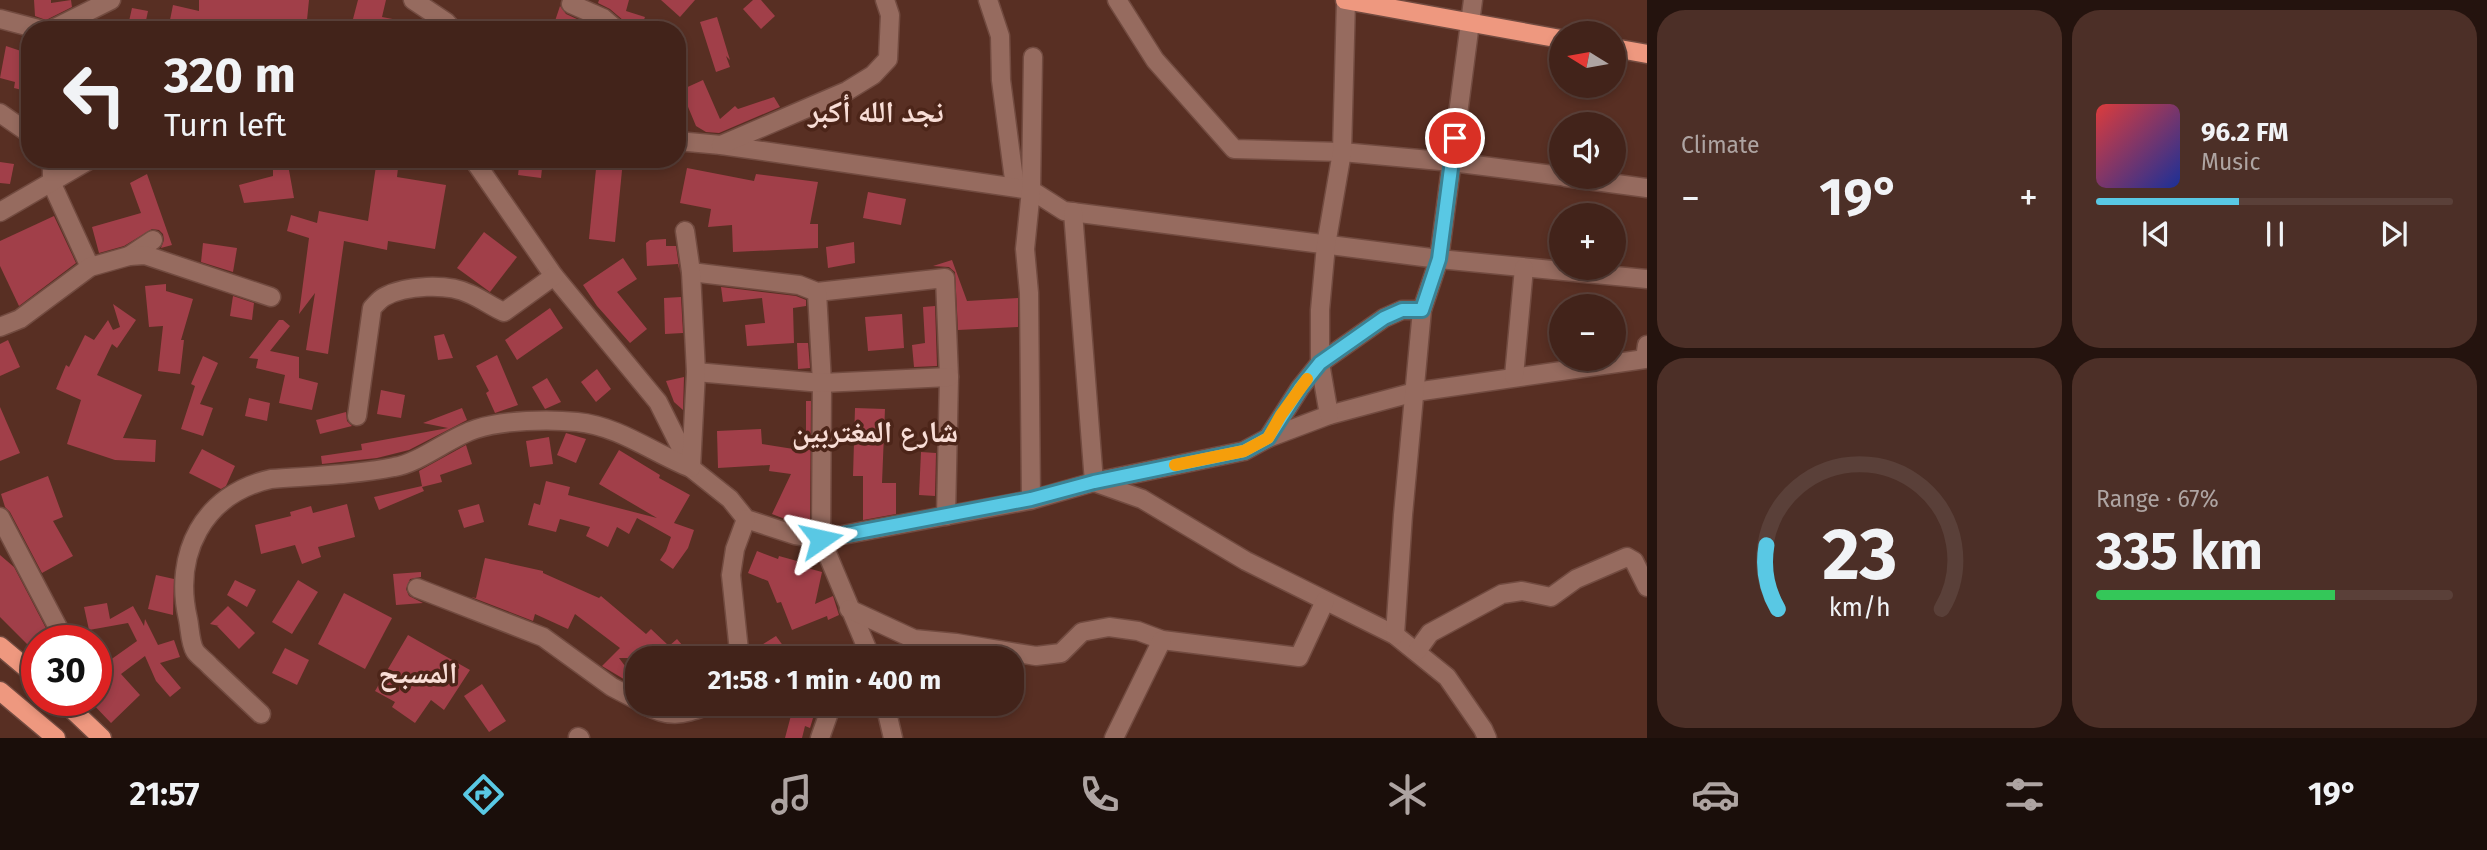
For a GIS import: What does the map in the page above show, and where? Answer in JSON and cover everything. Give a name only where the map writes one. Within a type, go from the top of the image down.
[{"type":"main road","points":[[1346,0],[1549,37]]},
{"type":"main road","points":[[1626,50],[1647,54]]},
{"type":"main road","points":[[0,646],[21,661]]},
{"type":"main road","points":[[0,691],[56,738]]},
{"type":"main road","points":[[79,716],[103,738]]},
{"type":"street","points":[[69,21],[111,0]]},
{"type":"street","points":[[413,0],[444,21]]},
{"type":"street","points":[[721,145],[847,91],[873,75],[888,60],[890,15],[885,0]]},
{"type":"street","points":[[988,0],[1000,36],[1001,80],[1023,188]]},
{"type":"street","points":[[1117,0],[1155,60],[1234,149],[1342,152],[1549,174]]},
{"type":"street","points":[[1329,415],[1320,363],[1320,310],[1326,245],[1342,152],[1346,0]]},
{"type":"street","points":[[1395,635],[1402,515],[1422,310],[1439,259],[1473,0]]},
{"type":"street","points":[[571,4],[606,21]]},
{"type":"street","points":[[0,19],[21,24]]},
{"type":"street","points":[[1031,499],[1029,293],[1023,188],[1033,57]]},
{"type":"street","points":[[0,113],[21,128]]},
{"type":"street","points":[[686,143],[721,145],[1023,188],[1064,211],[1439,259],[1647,279]]},
{"type":"street","points":[[52,168],[52,184],[90,267]]},
{"type":"street","points":[[0,212],[77,168]]},
{"type":"street","points":[[479,168],[554,276],[657,402],[691,468]]},
{"type":"street","points":[[1626,185],[1647,188]]},
{"type":"street","points":[[1073,212],[1094,482]]},
{"type":"street","points":[[685,231],[691,272],[696,372],[691,468]]},
{"type":"street","points":[[129,256],[153,240]]},
{"type":"street","points":[[0,327],[20,319],[90,267],[129,256],[145,255],[271,297]]},
{"type":"street","points":[[1514,376],[1524,268]]},
{"type":"street","points":[[691,272],[799,285],[817,292],[945,278],[949,377],[946,516]]},
{"type":"street","points":[[356,416],[372,307],[385,297],[404,290],[433,286],[453,288],[504,312],[554,276]]},
{"type":"street","points":[[817,292],[822,383],[821,539],[866,646]]},
{"type":"street","points":[[1268,438],[1300,388],[1320,363],[1384,318],[1402,310],[1422,310]]},
{"type":"street","points":[[261,714],[194,650],[183,586],[186,563],[198,528],[214,509],[234,493],[253,483],[396,467],[476,429],[521,422],[580,422],[611,430],[645,444],[668,459],[691,468],[730,499],[746,519],[795,535],[821,539],[1031,499],[1094,482],[1244,451],[1268,438],[1329,415],[1415,392],[1645,359],[1647,345]]},
{"type":"street","points":[[696,372],[822,383],[949,377]]},
{"type":"street","points":[[1094,482],[1142,499],[1245,561],[1395,635],[1447,677],[1483,729],[1486,738]]},
{"type":"street","points":[[0,517],[57,625]]},
{"type":"street","points":[[739,646],[731,575],[746,519]]},
{"type":"street","points":[[1417,651],[1430,633],[1502,594],[1522,591],[1551,597],[1576,579],[1627,557],[1634,561],[1647,587]]},
{"type":"street","points":[[416,588],[543,638],[625,694]]},
{"type":"street","points":[[849,609],[914,639],[1037,656],[1061,653],[1082,632],[1109,627],[1138,631],[1162,640],[1299,657],[1325,601]]},
{"type":"street","points":[[1114,738],[1162,640]]},
{"type":"street","points":[[820,738],[828,716]]},
{"type":"street","points":[[888,716],[893,738]]},
{"type":"building","points":[[34,0],[51,0],[51,3],[71,0],[72,7],[46,20],[35,16]]},
{"type":"building","points":[[199,0],[309,0],[307,21],[170,21],[173,5],[199,11]]},
{"type":"building","points":[[358,0],[386,0],[382,17],[403,21],[360,21],[353,19]]},
{"type":"building","points":[[599,0],[629,0],[626,11],[645,17],[643,21],[624,21],[598,3]]},
{"type":"building","points":[[661,0],[695,0],[680,17]]},
{"type":"building","points":[[753,0],[761,0],[775,16],[761,29],[743,9]]},
{"type":"building","points":[[560,6],[566,14],[579,20],[579,21],[555,21]]},
{"type":"building","points":[[132,8],[148,11],[146,21],[129,21]]},
{"type":"building","points":[[717,17],[730,67],[716,72],[700,22]]},
{"type":"building","points":[[6,46],[21,51],[21,90],[14,88],[15,82],[0,78]]},
{"type":"building","points":[[703,80],[720,119],[735,106],[738,109],[774,97],[780,107],[719,133],[706,132],[696,126],[686,102],[686,88]]},
{"type":"building","points":[[0,162],[14,164],[10,184],[0,183]]},
{"type":"building","points":[[273,168],[289,168],[294,198],[244,203],[239,185],[273,176]]},
{"type":"building","points":[[376,168],[398,168],[397,177],[446,185],[435,249],[388,241],[387,250],[344,241],[328,354],[306,350],[315,293],[299,314],[309,238],[287,231],[291,215],[317,223],[319,211],[368,221]]},
{"type":"building","points":[[519,168],[542,168],[541,178],[518,175]]},
{"type":"building","points":[[596,168],[622,168],[615,242],[589,239]]},
{"type":"building","points":[[687,168],[754,181],[756,174],[818,182],[810,224],[818,224],[818,248],[733,252],[732,225],[708,227],[711,209],[680,203]]},
{"type":"building","points":[[147,174],[172,245],[161,248],[163,234],[152,229],[124,246],[99,253],[92,227],[141,213],[130,183]]},
{"type":"building","points":[[868,192],[906,199],[901,225],[863,218]]},
{"type":"building","points":[[54,216],[76,263],[19,306],[0,266],[0,241]]},
{"type":"building","points":[[484,232],[517,257],[490,292],[457,268]]},
{"type":"building","points":[[666,239],[666,246],[676,246],[680,273],[678,264],[647,266],[646,243],[650,240]]},
{"type":"building","points":[[854,242],[855,263],[828,268],[826,247]]},
{"type":"building","points":[[203,243],[237,248],[233,272],[201,262]]},
{"type":"building","points":[[623,258],[637,279],[617,292],[647,329],[630,343],[597,306],[583,285]]},
{"type":"building","points":[[952,260],[967,301],[1018,298],[1018,327],[958,330],[955,272],[949,267],[933,266]]},
{"type":"building","points":[[166,284],[166,291],[193,299],[181,340],[184,340],[180,374],[158,371],[163,326],[149,327],[145,286]]},
{"type":"building","points":[[721,287],[796,296],[806,300],[806,306],[793,308],[794,343],[747,346],[745,325],[765,323],[762,298],[723,302]]},
{"type":"building","points":[[233,296],[254,303],[252,320],[230,316]]},
{"type":"building","points":[[681,297],[683,333],[665,334],[664,298]]},
{"type":"building","points":[[113,304],[136,320],[117,348],[112,344],[97,375],[142,395],[123,438],[156,440],[155,462],[115,460],[67,444],[81,400],[56,389],[66,365],[69,367],[85,335],[94,340],[108,320],[113,330],[120,327]]},
{"type":"building","points":[[935,306],[937,366],[914,367],[912,345],[925,343],[923,307]]},
{"type":"building","points":[[550,308],[563,328],[517,360],[505,340]]},
{"type":"building","points":[[902,314],[904,348],[868,351],[865,317]]},
{"type":"building","points":[[279,320],[290,326],[270,351],[299,357],[299,378],[318,383],[312,410],[279,403],[285,375],[256,368],[258,359],[249,358]]},
{"type":"building","points":[[444,334],[453,358],[438,360],[434,336]]},
{"type":"building","points":[[8,340],[20,367],[0,376],[0,344]]},
{"type":"building","points":[[797,343],[808,343],[810,368],[798,369]]},
{"type":"building","points":[[497,355],[518,405],[495,413],[486,393],[489,391],[476,366]]},
{"type":"building","points":[[203,356],[218,363],[200,404],[213,408],[203,436],[181,429],[195,386],[191,384]]},
{"type":"building","points":[[597,369],[611,389],[596,402],[581,382]]},
{"type":"building","points":[[684,377],[683,410],[674,402],[666,381]]},
{"type":"building","points":[[547,378],[561,402],[545,409],[532,387]]},
{"type":"building","points":[[381,390],[405,395],[401,418],[377,414]]},
{"type":"building","points":[[249,398],[270,403],[267,421],[245,416]]},
{"type":"building","points":[[806,401],[811,401],[810,526],[772,514],[791,474],[769,471],[770,465],[718,468],[717,431],[761,429],[762,444],[806,451]]},
{"type":"building","points":[[0,407],[20,453],[0,461]]},
{"type":"building","points":[[462,408],[467,420],[409,450],[377,458],[322,464],[321,456],[362,450],[361,444],[448,428],[423,423]]},
{"type":"building","points":[[855,408],[885,409],[882,483],[896,483],[896,514],[863,520],[863,476],[853,476]]},
{"type":"building","points":[[346,412],[347,421],[352,426],[320,434],[316,420]]},
{"type":"building","points":[[566,433],[586,439],[576,463],[557,455]]},
{"type":"building","points":[[549,437],[553,464],[530,467],[526,441]]},
{"type":"building","points":[[466,445],[472,464],[440,475],[442,482],[422,487],[424,491],[379,510],[374,497],[422,486],[419,471]]},
{"type":"building","points":[[202,449],[235,466],[226,486],[221,489],[189,473]]},
{"type":"building","points":[[619,450],[660,475],[659,478],[690,495],[674,523],[694,530],[688,548],[673,569],[660,560],[671,537],[637,518],[629,534],[617,527],[608,547],[586,536],[590,527],[560,519],[556,532],[528,525],[534,503],[540,505],[546,481],[570,487],[568,495],[657,518],[599,484]]},
{"type":"building","points":[[921,452],[936,453],[935,496],[919,495]]},
{"type":"building","points":[[48,476],[63,517],[53,521],[73,556],[42,573],[5,507],[1,494]]},
{"type":"building","points":[[347,504],[355,537],[318,547],[321,557],[302,564],[295,545],[261,554],[255,525],[291,516],[290,512],[311,506],[313,513]]},
{"type":"building","points":[[479,504],[484,522],[464,528],[458,510]]},
{"type":"building","points":[[757,551],[778,559],[779,556],[797,561],[796,565],[822,572],[815,604],[833,596],[839,615],[828,620],[827,616],[792,630],[781,602],[777,603],[768,581],[748,573]]},
{"type":"building","points":[[0,555],[14,567],[44,625],[21,625],[21,638],[0,617]]},
{"type":"building","points":[[485,558],[543,571],[599,598],[601,596],[646,634],[651,629],[669,646],[625,646],[625,658],[619,658],[625,666],[625,680],[602,666],[620,648],[575,614],[568,629],[535,614],[533,621],[471,597],[476,598]]},
{"type":"building","points":[[421,572],[421,577],[410,579],[406,589],[409,596],[423,603],[396,605],[393,574]]},
{"type":"building","points":[[156,575],[174,579],[173,615],[148,609]]},
{"type":"building","points":[[235,580],[256,590],[247,607],[227,595]]},
{"type":"building","points":[[298,580],[318,592],[292,634],[272,622]]},
{"type":"building","points":[[344,593],[392,618],[365,669],[318,644]]},
{"type":"building","points":[[107,603],[110,619],[133,606],[144,626],[145,619],[158,645],[174,640],[180,657],[160,663],[181,688],[170,697],[156,681],[145,656],[121,674],[140,695],[111,723],[104,716],[112,716],[112,659],[137,641],[128,623],[88,625],[84,607]]},
{"type":"building","points":[[228,606],[255,633],[239,649],[219,626],[210,624]]},
{"type":"building","points":[[408,635],[470,670],[444,710],[431,700],[415,723],[392,707],[395,702],[375,691]]},
{"type":"building","points":[[776,636],[783,646],[760,646]]},
{"type":"building","points":[[677,639],[683,646],[669,646]]},
{"type":"building","points":[[285,648],[309,660],[297,685],[272,673]]},
{"type":"building","points":[[482,684],[506,721],[489,732],[464,696]]},
{"type":"building","points":[[791,716],[814,716],[810,728],[805,726],[802,738],[785,738]]},
{"type":"slow traffic","points":[[1175,465],[1244,451],[1268,438],[1307,379]]},
{"type":"district","name":"نجد الله أكبر","points":[[876,112]]},
{"type":"district","name":"شارع المغتربين","points":[[875,432]]},
{"type":"district","name":"المسبح","points":[[418,673]]},
{"type":"route","points":[[821,539],[1031,499],[1094,482],[1244,451],[1268,438],[1281,415],[1320,363],[1384,318],[1402,310],[1422,310],[1439,259],[1455,138]]}]
